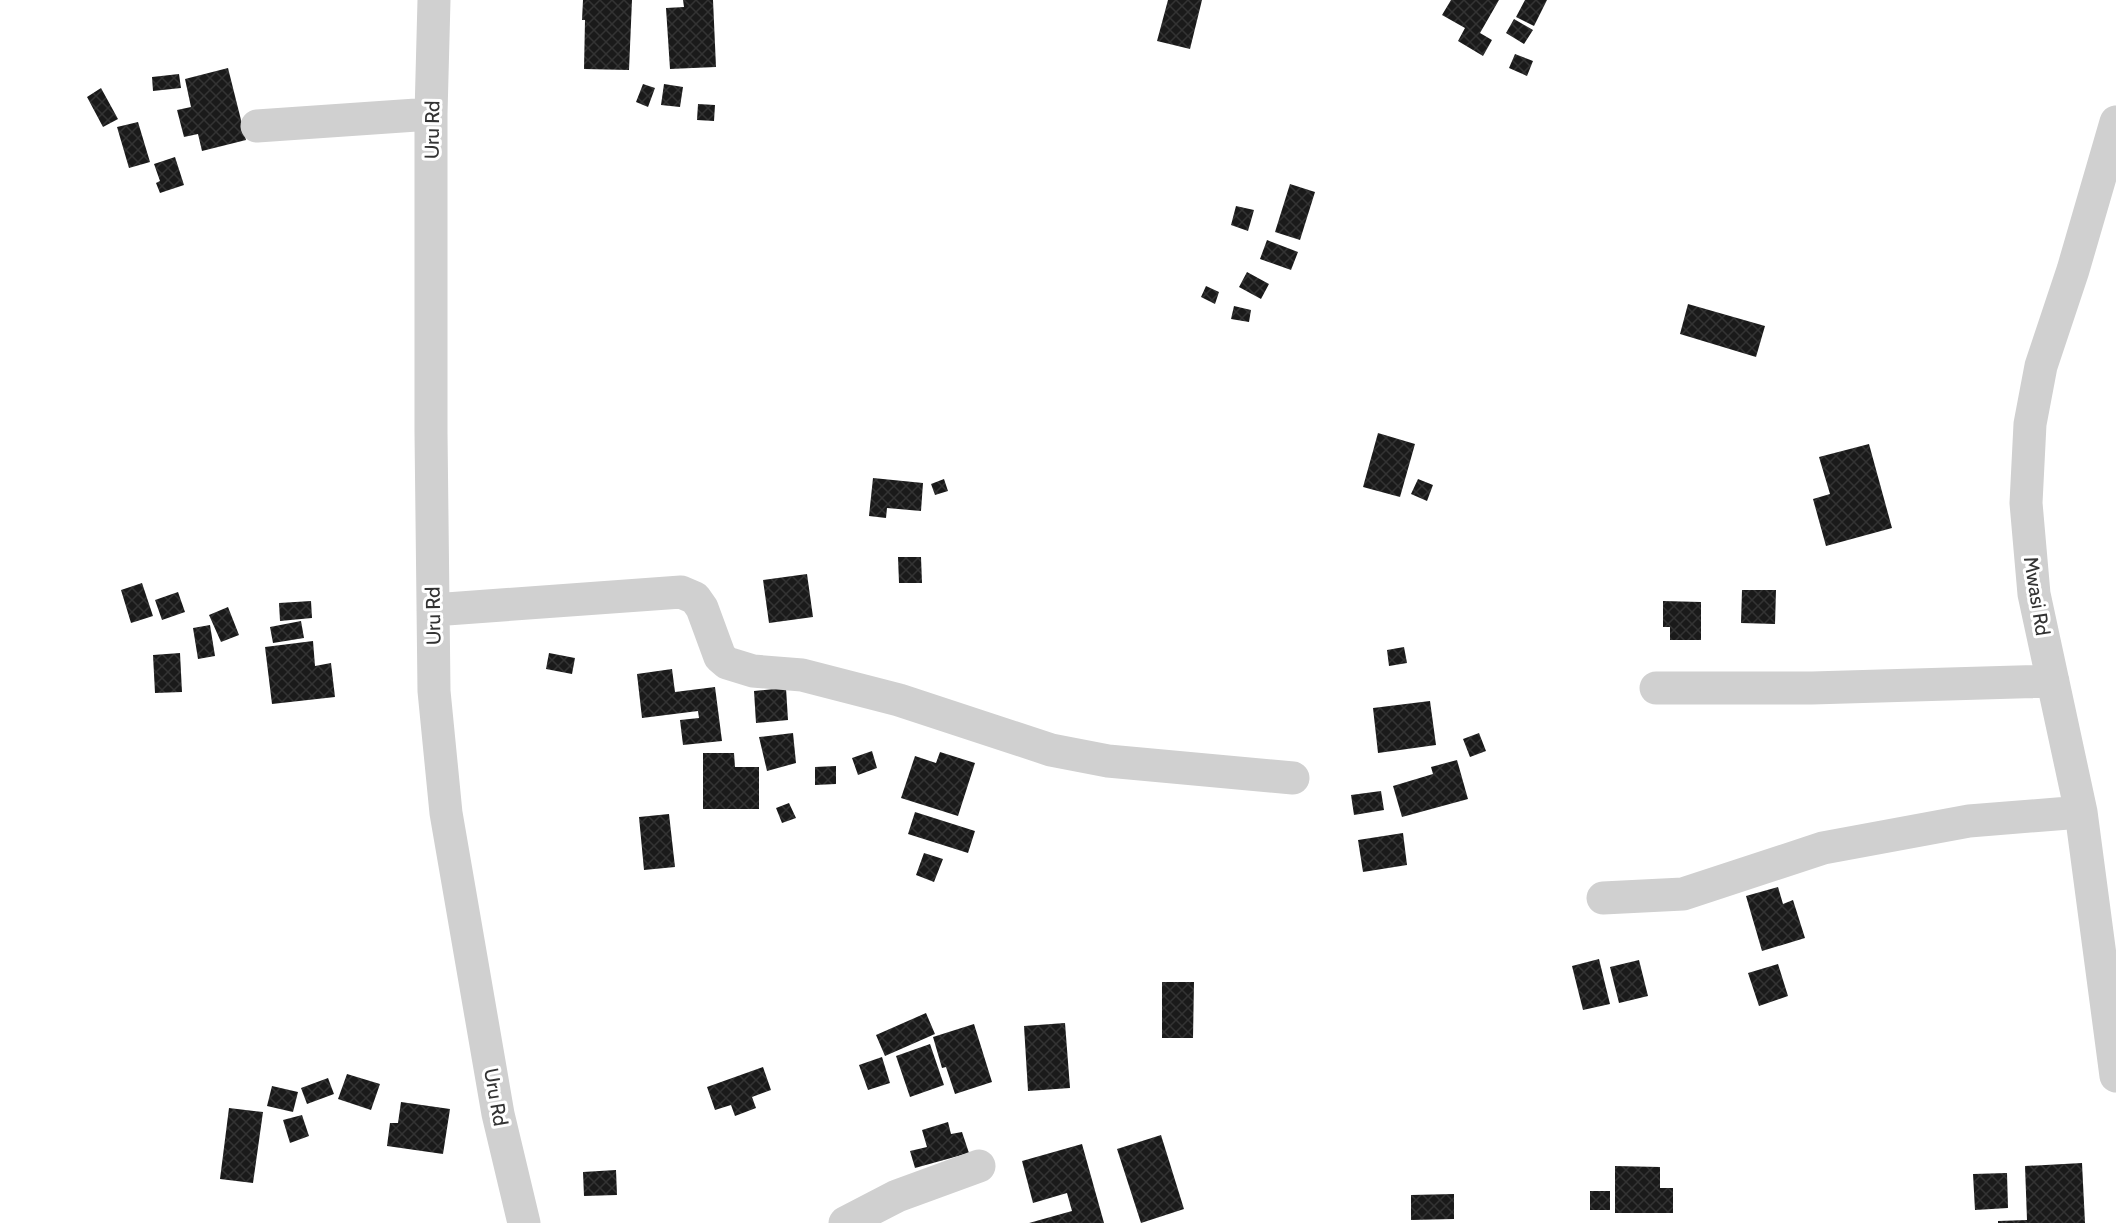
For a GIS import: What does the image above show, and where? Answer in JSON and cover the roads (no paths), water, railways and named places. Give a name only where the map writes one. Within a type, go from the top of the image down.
[{"type":"street","name":"Uru Rd","points":[[434,0],[431,114],[430,432],[434,691],[446,813],[498,1114],[524,1223]]},
{"type":"street","points":[[257,126],[431,114]]},
{"type":"street","name":"Mwasi Rd","points":[[2116,122],[2073,270],[2041,366],[2030,424],[2026,503],[2034,594],[2081,812],[2116,1076]]},
{"type":"street","points":[[433,610],[681,592],[695,598],[702,608],[720,657],[727,663],[753,671],[802,675],[889,697],[1051,750],[1108,761],[1293,778]]},
{"type":"street","points":[[1656,688],[1823,687],[2053,681]]},
{"type":"street","points":[[1603,898],[1683,894],[1823,848],[1958,823],[2081,812]]},
{"type":"street","points":[[844,1223],[897,1196],[979,1166]]}]
